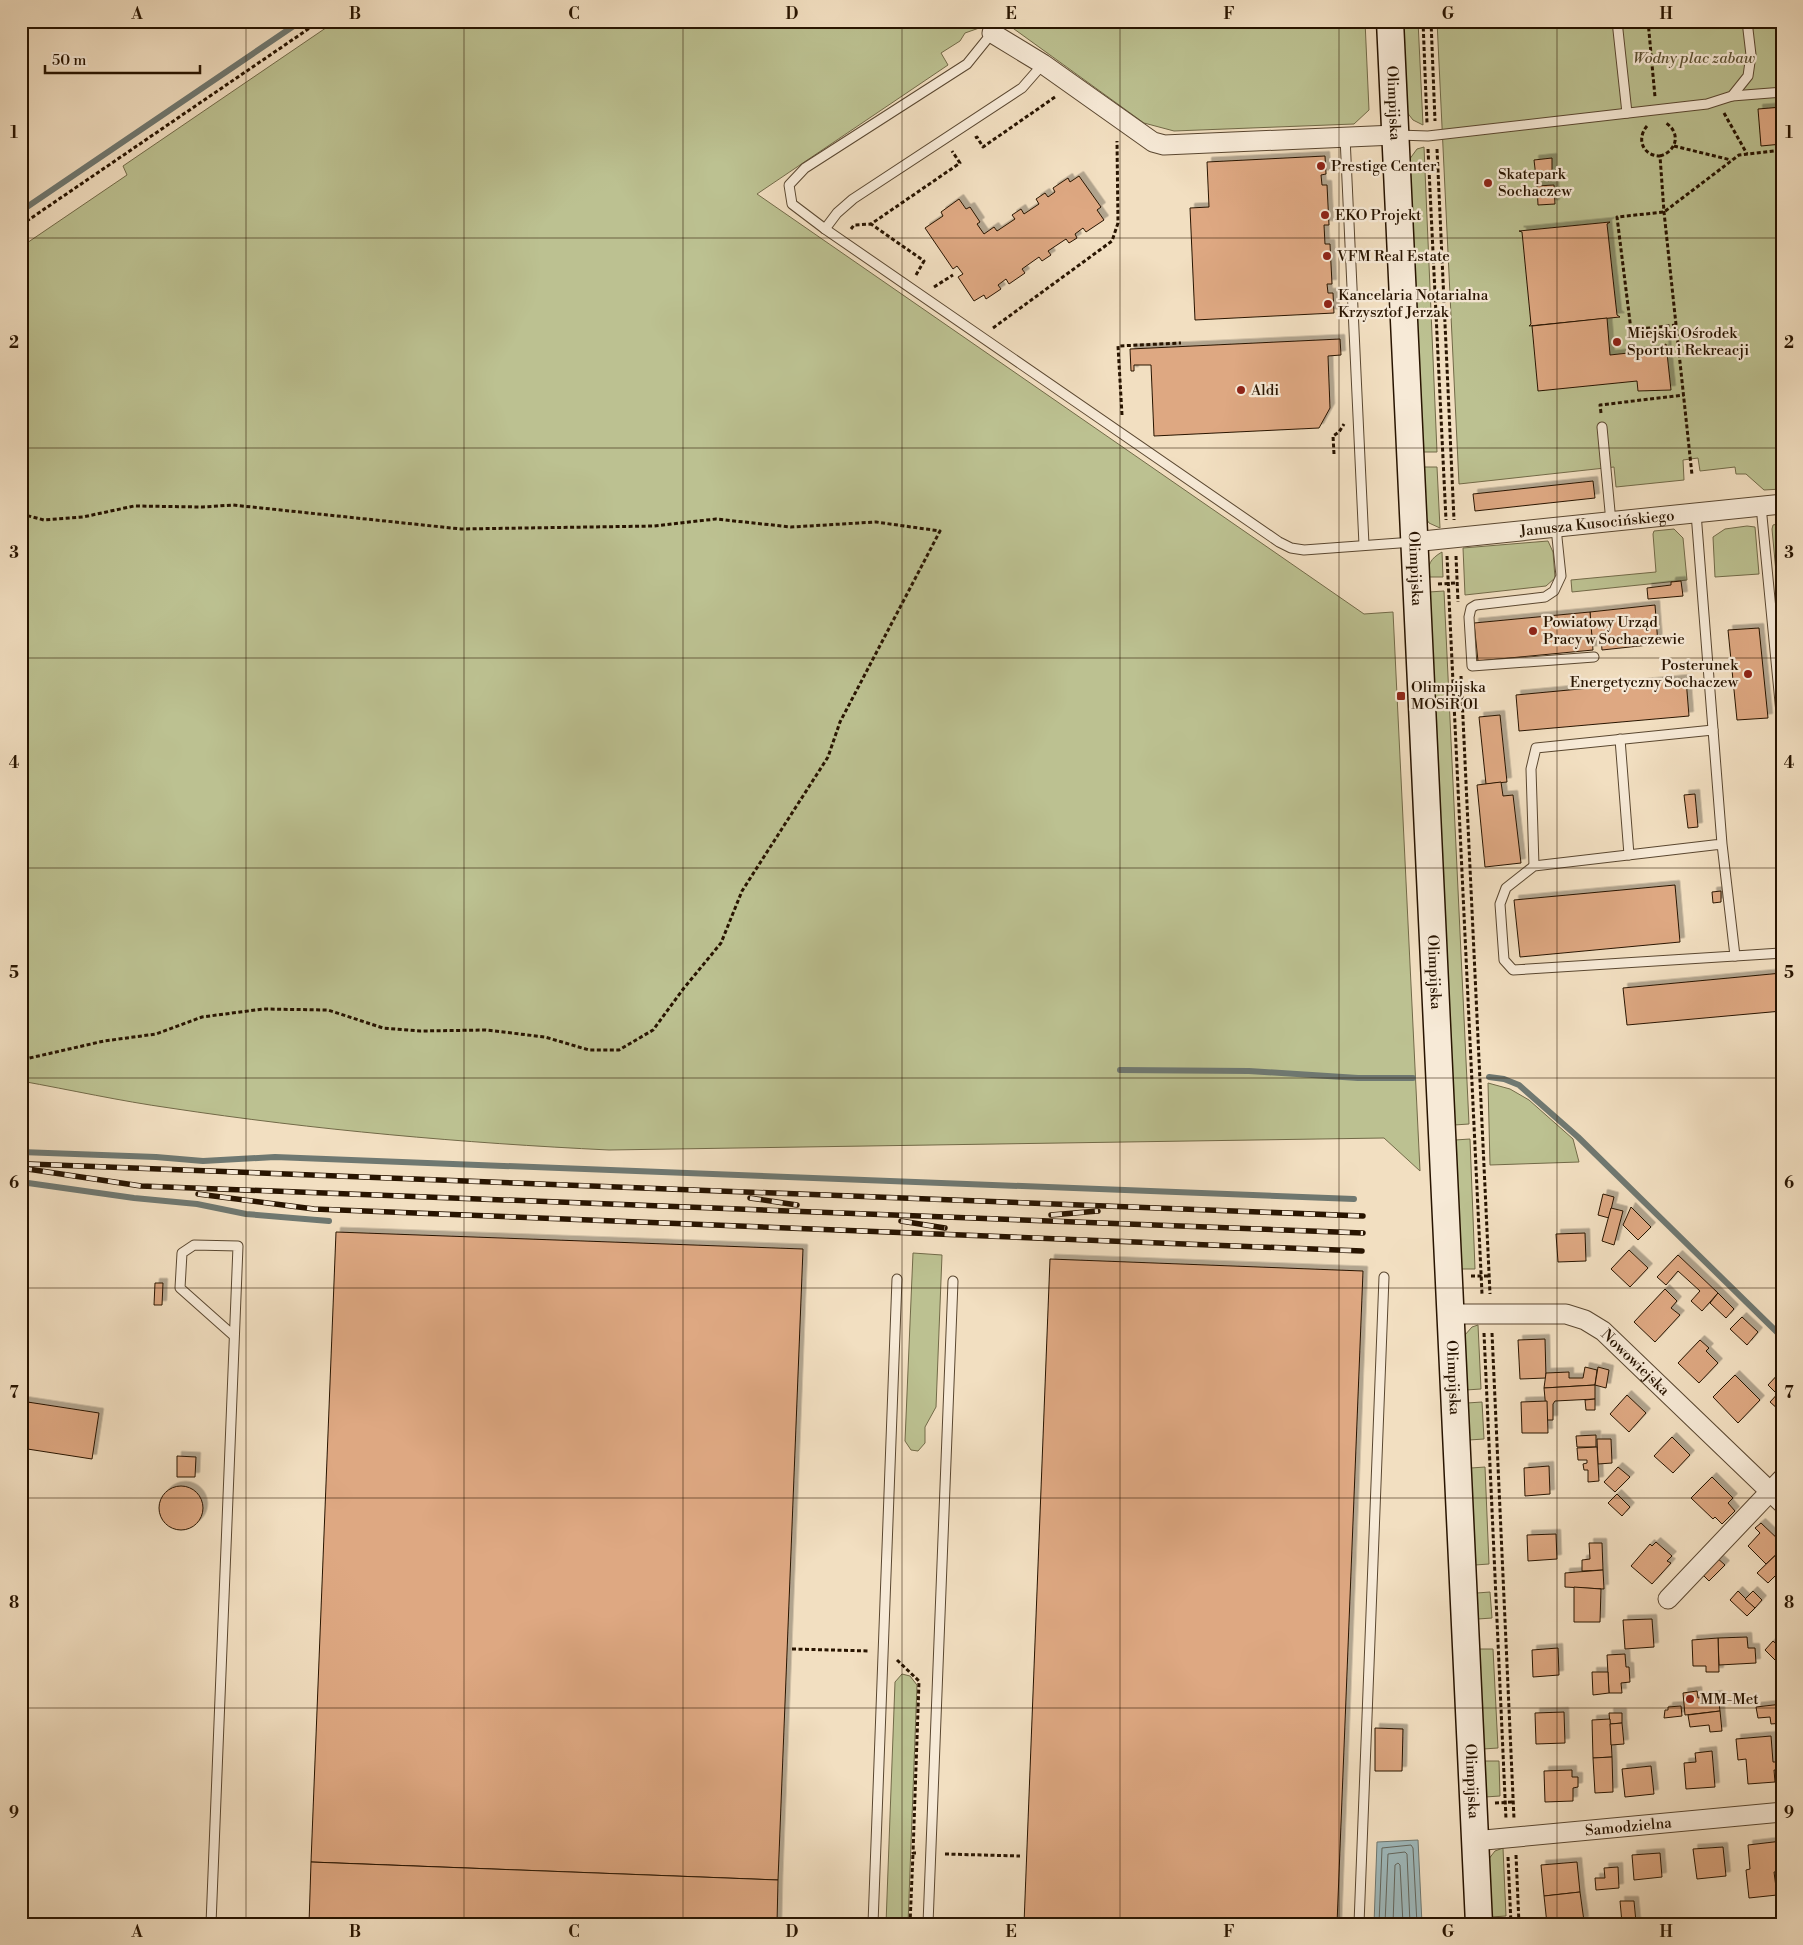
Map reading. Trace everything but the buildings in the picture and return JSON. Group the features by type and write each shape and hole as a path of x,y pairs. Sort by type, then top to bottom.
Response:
{"street":[{"name":"Olimpijska","path":"1390,21 1479,1924"},
{"path":"992,33 1043,64 1153,142 1164,144 1395,134"},
{"name":"Janusza Kusocińskiego","path":"1413,542 1782,504"},
{"name":"Nowowiejska","path":"1450,1314 1566,1314 1585,1320 1603,1331 1778,1491"},
{"path":"1668,1599 1778,1491"},
{"name":"Samodzielna","path":"1474,1841 1782,1812"}],"lane":[{"path":"1617,21 1627,113"},
{"path":"1732,96 1748,76 1751,55 1747,21"},
{"path":"992,33 967,64 805,168 789,185 792,204 825,229 1122,435 1291,548 1304,550 1413,542"},
{"path":"825,229 852,199 1022,88 1043,64"},
{"path":"1395,134 1432,135 1707,104 1732,96 1782,92"},
{"path":"1345,137 1364,545"},
{"path":"1602,427 1611,522"},
{"path":"1761,506 1782,723"},
{"path":"1696,513 1722,844 1735,956"},
{"path":"1556,528 1561,576 1559,584 1545,597 1476,605 1471,608 1469,616 1472,666 1594,657"},
{"path":"1534,866 1531,769 1536,748 1713,730"},
{"path":"1620,739 1629,855"},
{"path":"1722,844 1534,866 1506,888 1500,904 1504,960 1513,970 1782,953"},
{"path":"211,1924 238,1246 194,1245 182,1253 180,1288 234,1336"},
{"path":"1359,1924 1384,1277"},
{"path":"873,1924 897,1279"},
{"path":"928,1924 953,1281"}],"path":[{"path":"21,224 320,21"},
{"path":"1423,21 1432,135 1487,1313 1511,1838 1511,1924"},
{"path":"1431,21 1432,135 1451,539 1458,608"},
{"path":"1648,21 1657,121"},
{"path":"971,140 976,137 982,147 1059,94"},
{"path":"1720,100 1724,115 1747,154"},
{"path":"1657,121 1663,122 1673,129 1676,140 1674,146 1671,151 1660,156 1654,156 1645,150 1641,140 1647,125 1657,121"},
{"path":"986,323 993,328 1112,241 1118,223 1117,134"},
{"path":"1674,146 1731,160"},
{"path":"922,279 916,275 924,261 871,224 960,163 952,151 958,147"},
{"path":"1676,326 1631,330 1617,217 1664,212 1731,160 1747,154 1782,150"},
{"path":"1660,156 1664,212 1692,475"},
{"path":"933,287 953,274"},
{"path":"928,283 941,292"},
{"path":"1122,435 1118,346 1181,343"},
{"path":"1602,427 1600,405 1684,395"},
{"path":"21,514 44,520 83,517 134,506 202,507 233,505 461,529 654,526 716,519 791,527 876,522 940,531 840,722 828,757 742,891 721,944 684,988 653,1030 619,1050 589,1050 545,1037 486,1030 420,1031 383,1028 328,1010 263,1009 202,1017 156,1034 104,1041 21,1060"},
{"path":"1461,668 1487,1313 1511,1838 1519,1924"},
{"path":"792,1648 872,1651"},
{"path":"910,1924 913,1853"}],"green space":[{"path":"336,21 999,21 965,33 960,41 941,53 948,65 757,194 1364,614 1393,612 1420,1171 1384,1138 609,1150 499,1144 389,1135 225,1116 133,1102 21,1081 21,247 127,175 123,166"},
{"path":"1003,21 1365,21 1369,110 1354,124 1174,131 1144,123"},
{"path":"1402,21 1418,21 1423,125 1413,120 1406,111"},
{"name":"Miejski Ośrodek Sportu i Rekreacji","path":"1437,21 1782,21 1782,489 1764,490 1746,474 1736,474 1735,467 1700,471 1698,458 1683,460 1684,480 1616,487 1614,467 1459,484"},
{"path":"1424,147 1437,452 1422,452 1409,160 1417,149"},
{"path":"1423,467 1437,467 1440,528 1429,523 1426,518"},
{"path":"1782,523 1782,572 1776,572 1772,529 1773,525"},
{"path":"1747,526 1755,527 1759,574 1715,577 1713,537 1725,529"},
{"path":"1674,529 1683,538 1687,580 1572,592 1571,580 1656,572 1654,531"},
{"path":"1548,541 1553,552 1555,578 1546,586 1465,595 1463,548"},
{"path":"1442,552 1443,577 1428,577 1430,562"},
{"path":"1444,591 1469,1124 1454,1125 1429,592"},
{"path":"1488,1083 1510,1089 1529,1100 1573,1139 1579,1162 1490,1165"},
{"path":"1470,1139 1475,1269 1461,1269 1455,1140"},
{"path":"913,1253 942,1255 936,1407 925,1427 925,1443 918,1451 911,1450 905,1441"},
{"path":"1478,1325 1481,1389 1466,1390 1464,1336 1472,1327"},
{"path":"1482,1402 1484,1439 1469,1440 1467,1403"},
{"path":"1485,1467 1489,1564 1475,1565 1471,1468"},
{"path":"1490,1592 1492,1618 1478,1619 1477,1593"},
{"path":"1479,1649 1493,1649 1498,1748 1483,1749"},
{"path":"902,1674 910,1676 917,1685 908,1924 886,1924 895,1682"},
{"path":"1484,1761 1499,1761 1500,1796 1485,1797"},
{"path":"1503,1848 1506,1916 1491,1917 1488,1860 1495,1851"}],"water":[{"path":"1418,1840 1422,1924 1374,1924 1377,1842"}],"waterway":[{"path":"21,211 301,21"},
{"path":"1120,1070 1249,1071 1358,1078 1413,1078"},
{"path":"1489,1077 1504,1079 1519,1085 1578,1137 1782,1337"},
{"path":"21,1152 156,1157 203,1161 275,1157 1354,1199"},
{"path":"21,1182 134,1198 197,1204 246,1214 329,1221"}],"railway":[{"path":"29,1164 1363,1216"},
{"path":"21,1168 141,1186 1363,1233"},
{"path":"198,1194 314,1209 1362,1251"},
{"path":"750,1198 797,1205"},
{"path":"1051,1215 1098,1211"},
{"path":"901,1221 945,1228"}],"place":[{"name":"Prestige Center","path":"1321,166"},
{"name":"Skatepark Sochaczew","path":"1488,183"},
{"name":"EKO Projekt","path":"1325,215"},
{"name":"VFM Real Estate","path":"1327,256"},
{"name":"Kancelaria Notarialna Krzysztof Jerzak","path":"1328,304"},
{"name":"Miejski Ośrodek Sportu i Rekreacji","path":"1617,342"},
{"name":"Aldi","path":"1241,390"},
{"name":"Powiatowy Urząd Pracy w Sochaczewie","path":"1533,631"},
{"name":"Posterunek Energetyczny Sochaczew","path":"1748,674"},
{"name":"Olimpijska MOSiR 01","path":"1401,696"},
{"name":"MM-Met","path":"1690,1699"}],"park label":[{"name":"Wodny plac zabaw","path":"1694,58"}]}
